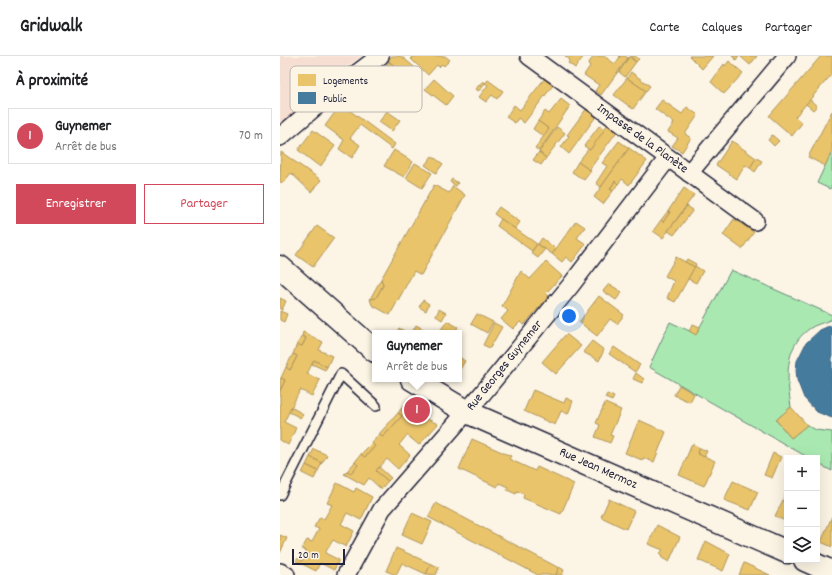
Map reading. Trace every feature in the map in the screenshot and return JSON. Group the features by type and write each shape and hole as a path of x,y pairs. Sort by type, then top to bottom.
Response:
{"main road":[{"path":"280,266 372,348"},
{"name":"Rue Jean Mermoz","path":"417,382 467,412 784,551"},
{"path":"812,563 832,572"}],"street":[{"path":"366,66 380,56"},
{"name":"Impasse de la Planète","path":"529,56 755,221"},
{"path":"689,173 787,56"},
{"path":"280,137 309,112"},
{"name":"Rue Georges Guynemer","path":"346,575 382,508 467,412 571,285 668,158"},
{"path":"280,572 286,575"}],"lane":[{"path":"280,495 340,374 376,406"}],"shaded area":[{"path":"280,56 362,56 348,66 290,66 290,112 296,112 280,127"}],"green space":[{"path":"832,151 832,185 830,189 817,183"},
{"path":"731,270 832,315 832,319 809,329 795,345 791,355 788,375 791,407 776,420 791,438 807,425 816,430 832,432 832,471 820,465 820,455 804,455 649,367 670,322 696,334"}],"building: Logements":[{"path":"392,56 401,56 413,66 395,66 387,60"},
{"path":"414,56 445,56 450,60 444,66 442,64 439,67 437,65 428,75 422,69 422,66 418,66 411,59"},
{"path":"565,56 584,56 575,68 568,63 570,60"},
{"path":"594,56 604,56 615,64 620,57 619,56 625,56 628,58 601,95 595,91 599,85 584,75 590,66 588,64"},
{"path":"630,56 635,56 639,59 636,62"},
{"path":"689,56 713,56 702,69"},
{"path":"732,56 739,56 736,60"},
{"path":"740,56 757,56 750,65"},
{"path":"821,56 832,56 832,74 795,117 802,123 792,136 769,116"},
{"path":"629,57 636,62 625,77 619,72"},
{"path":"729,61 743,73 724,94 711,82 724,64 725,66"},
{"path":"389,62 395,66 386,66"},
{"path":"631,72 650,86 646,91 627,78"},
{"path":"545,78 554,84 524,123 518,118 515,123 506,117 514,105 520,110"},
{"path":"627,78 646,91 633,109 614,95"},
{"path":"434,79 453,96 446,105 425,89"},
{"path":"488,80 503,91 497,99 492,95 486,102 479,97 488,85 485,83"},
{"path":"483,81 485,83 482,88 479,85"},
{"path":"479,85 482,88 478,91 476,89"},
{"path":"561,99 570,106 539,151 535,148 549,129 538,121 545,111 549,114"},
{"path":"662,100 682,114 687,107 698,115 685,134 691,138 682,152 672,146 678,138 668,132 674,123 655,109"},
{"path":"810,100 817,106 813,110 806,104"},
{"path":"587,108 597,115 569,154 561,147 569,136 567,135"},
{"path":"832,111 832,151 825,166 808,157"},
{"path":"335,112 352,112 395,144 392,149 360,125 350,138 360,145 352,158 339,149 344,140 325,126"},
{"path":"386,112 400,120 392,131 379,122"},
{"path":"538,121 549,129 543,136 533,129"},
{"path":"609,123 618,130 589,170 578,162"},
{"path":"599,126 605,129 590,150 584,146"},
{"path":"557,127 565,133 546,158 539,152"},
{"path":"313,130 335,146 320,167 298,150"},
{"path":"772,135 779,141 774,146 768,140"},
{"path":"619,141 629,148 601,187 596,183 607,166 602,163"},
{"path":"732,141 756,158 750,168 745,165 737,179 716,165"},
{"path":"629,148 647,161 629,185 622,179 618,184 615,181 610,189 613,191 603,204 594,197"},
{"path":"394,150 413,162 404,177 384,166"},
{"path":"281,152 321,180 311,192 291,173 283,183 280,182"},
{"path":"539,152 546,158 541,165 533,160"},
{"path":"432,156 443,164 436,173 425,165"},
{"path":"756,158 762,161 755,172 750,168"},
{"path":"578,162 591,171 584,180 572,172"},
{"path":"415,163 432,173 422,188 406,178"},
{"path":"452,179 458,183 456,186 450,182"},
{"path":"615,181 618,184 613,191 610,189"},
{"path":"434,185 449,193 453,186 465,195 421,275 414,271 390,315 372,305 370,299 376,298 383,285 381,279"},
{"path":"684,188 694,195 663,238 653,231 661,220 663,222 670,212 668,211"},
{"path":"687,206 693,210 674,235 668,231"},
{"path":"499,207 520,222 515,229 494,214"},
{"path":"668,211 670,212 663,222 661,220"},
{"path":"501,219 537,244 532,251 497,226"},
{"path":"734,219 754,232 742,249 723,235"},
{"path":"576,221 585,227 577,238 586,244 572,262 566,257 562,262 552,254"},
{"path":"317,226 334,238 313,267 296,255"},
{"path":"542,238 556,249 552,254 538,244"},
{"path":"537,244 545,249 538,258 531,253"},
{"path":"676,257 695,267 675,302 667,298 674,281 665,276"},
{"path":"687,259 696,264 695,267 685,262"},
{"path":"546,262 562,276 546,293 549,296 524,325 520,322 513,329 501,319 508,311 502,306 521,271 530,279"},
{"path":"695,266 703,271 696,283 688,279"},
{"path":"381,279 383,285 376,298 370,299"},
{"path":"609,284 622,292 616,300 603,291"},
{"path":"599,296 624,315 617,324 610,319 597,336 579,322"},
{"path":"280,298 286,301 282,310 280,309"},
{"path":"423,300 429,304 426,311 419,307"},
{"path":"439,309 446,313 442,320 436,316"},
{"path":"280,311 287,314 284,322 280,320"},
{"path":"477,314 493,322 487,333 471,324"},
{"path":"447,321 458,327 456,330 441,330"},
{"path":"494,323 502,327 490,348 483,345"},
{"path":"693,324 700,327 696,335 689,331"},
{"path":"416,325 425,330 414,330"},
{"path":"303,332 323,342 319,350 332,356 327,367 314,360 307,374 320,380 312,396 300,390 284,422 296,428 288,445 280,440 280,391 285,380 281,378 286,367 290,370 297,356 293,354 297,344 302,346 306,338 302,336"},
{"path":"566,334 581,346 556,374 542,362"},
{"path":"302,336 306,338 302,346 297,344"},
{"path":"592,341 604,350 599,361 583,352"},
{"path":"614,347 640,365 635,372 609,354"},
{"path":"293,354 297,356 290,370 286,367"},
{"path":"462,359 465,361 462,366"},
{"path":"314,360 327,367 325,370 312,364"},
{"path":"636,373 644,379 642,383 633,379"},
{"path":"280,379 285,380 280,391"},
{"path":"679,385 694,394 690,402 674,395"},
{"path":"533,390 564,403 566,398 573,401 568,414 561,411 555,425 524,411"},
{"path":"607,394 614,397 612,401 605,398"},
{"path":"605,403 621,410 610,435 613,436 610,443 595,437 600,425 596,423"},
{"path":"404,405 418,418 427,419 438,424 419,445 407,435 399,445 410,455 398,469 387,459 376,471 388,481 381,489 369,478 364,485 344,474 347,471 351,473 358,465 355,462 361,454 365,457 375,446 372,443 379,434 383,437 402,416 398,413"},
{"path":"291,407 303,414 301,418 289,412"},
{"path":"791,407 807,425 791,438 776,420"},
{"path":"398,413 402,416 383,437 379,434"},
{"path":"639,420 666,432 654,462 643,458 642,460 625,453"},
{"path":"472,439 511,456 509,459 535,471 537,467 574,484 561,514 523,498 524,494 517,491 516,494 507,490 508,487 499,483 497,487 459,469"},
{"path":"372,443 375,446 365,457 361,454"},
{"path":"692,444 700,448 697,453 715,461 704,486 679,475"},
{"path":"700,448 707,451 704,457 697,453"},
{"path":"314,449 327,455 322,463 310,457"},
{"path":"773,453 781,457 772,478 764,475"},
{"path":"310,457 322,463 318,471 306,465"},
{"path":"355,462 358,465 351,473 347,471"},
{"path":"306,465 318,471 314,479 302,473"},
{"path":"379,467 391,478 388,481 376,471"},
{"path":"733,481 758,492 750,510 724,500"},
{"path":"337,483 354,492 356,488 372,497 361,520 347,513 341,524 354,531 346,547 333,540 325,553 339,560 334,570 320,563 316,571 296,561 298,558 302,561 307,552 302,549 307,540 312,542 319,529 314,527 320,517 324,519 332,505 327,503"},
{"path":"784,498 784,520 775,516"},
{"path":"609,499 634,511 626,529 601,517"},
{"path":"436,503 559,568 556,575 538,575 428,517"},
{"path":"412,513 432,522 422,544 402,535"},
{"path":"832,516 832,547 821,542"},
{"path":"657,525 680,537 669,562 662,558 660,553 663,550 648,544"},
{"path":"280,535 287,538 280,553"},
{"path":"706,541 730,554 723,571 698,560"},
{"path":"396,548 431,564 426,574 402,563 396,575 386,571"},
{"path":"744,563 770,575 739,575"},
{"path":"431,564 439,567 436,575 426,574"},
{"path":"559,567 564,570 562,575 556,575"}],"building: Public":[{"path":"832,326 832,418 817,412 804,398 797,380 796,370 797,361 806,343 820,330"}],"place":[{"name":"Guynemer","path":"417,410"}]}
